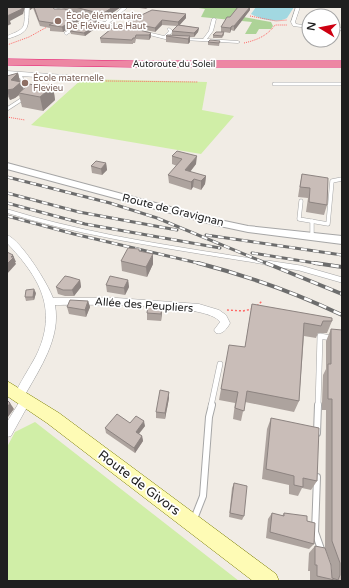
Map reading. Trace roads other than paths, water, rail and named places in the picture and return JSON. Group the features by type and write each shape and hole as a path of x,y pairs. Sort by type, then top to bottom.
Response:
{"highway":[{"path":"269,65 342,60"},
{"name":"Autoroute du Soleil","path":"7,62 269,65 342,64"},
{"name":"Autoroute du Soleil","path":"8,71 152,69 342,70"}],"main road":[{"name":"Route de Givors","path":"17,394 53,418 269,581"}],"street":[{"path":"7,38 23,31 26,28 27,7"},
{"path":"48,7 88,19 165,38 238,42"},
{"path":"106,23 126,7"},
{"path":"298,7 293,22 295,25 301,26"},
{"path":"66,34 88,19"},
{"path":"205,40 211,31 214,19"},
{"path":"165,38 171,31 169,29"},
{"path":"8,71 79,78"},
{"name":"Route de Gravignan","path":"7,166 215,222 248,228 342,240"},
{"path":"7,238 29,263 48,293 52,316 49,335 17,394 7,432"},
{"name":"Allée des Peupliers","path":"49,302 117,301 199,308 216,313 223,318 225,323 219,330"}],"lane":[{"path":"8,71 21,77 25,88"},
{"path":"274,84 342,84"},
{"path":"7,109 21,101 28,94"},
{"path":"301,201 299,219 328,224 332,181 342,179"},
{"path":"7,211 42,222 106,237 300,268 342,280"},
{"path":"312,221 312,237"},
{"path":"317,438 320,336 342,340"},
{"path":"192,522 203,496 209,417 220,364"},
{"path":"317,469 315,532 324,557"}],"water":[{"path":"256,7 294,7 287,18 274,21 259,18 251,14"}],"railway":[{"path":"7,177 110,203 157,218 268,264"},
{"path":"7,193 79,212 177,230"},
{"path":"7,203 85,224 220,248"},
{"path":"7,216 74,234 199,263"},
{"path":"206,235 342,255"},
{"path":"252,253 321,264"},
{"path":"199,263 272,286 307,299 342,315"},
{"path":"266,263 342,294"},
{"path":"315,263 342,267"}],"place":[{"name":"École élémentaire De Flévieu Le Haut","path":"58,21"},
{"name":"École maternelle Flevieu","path":"25,83"}]}
